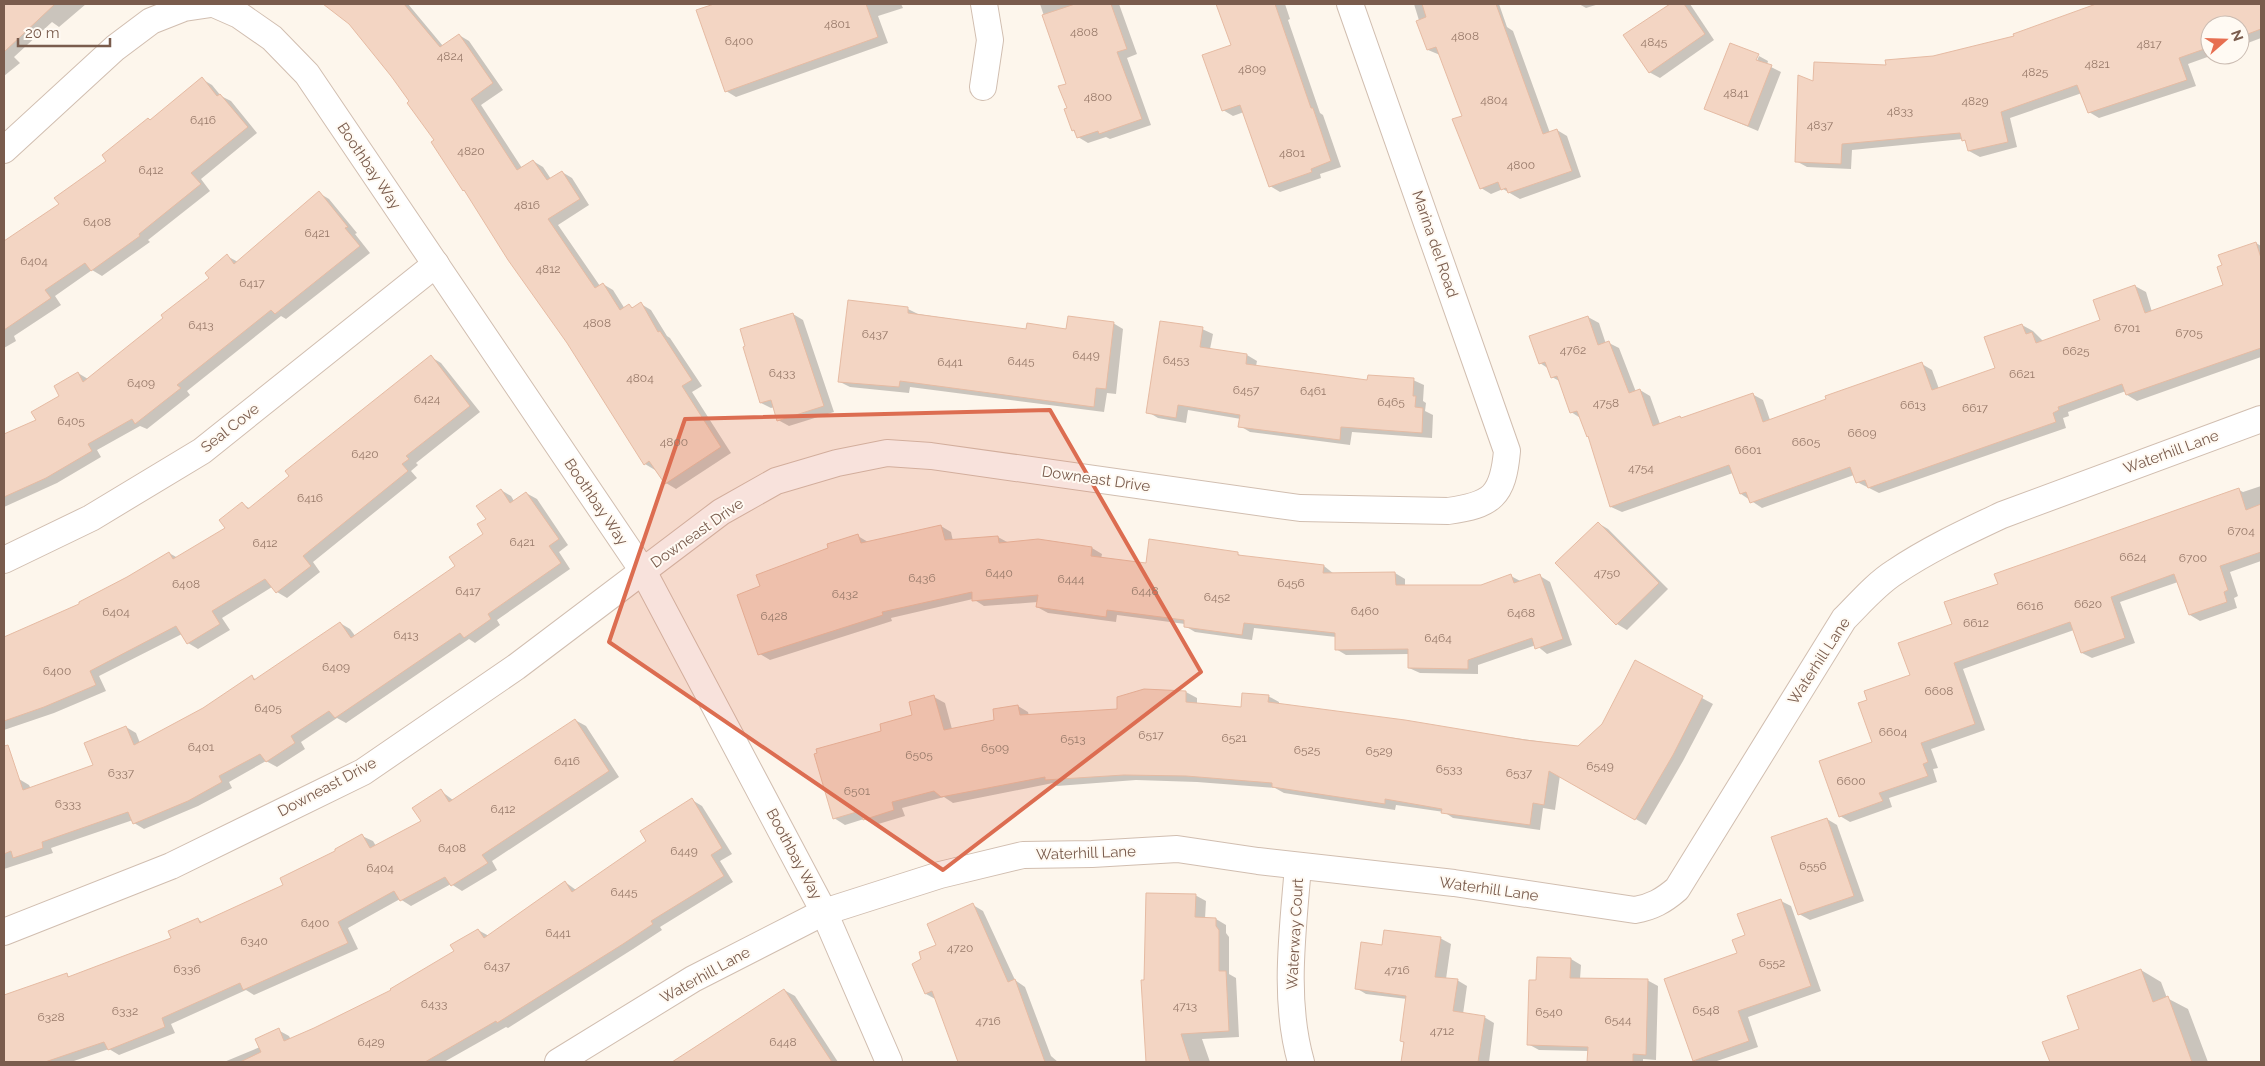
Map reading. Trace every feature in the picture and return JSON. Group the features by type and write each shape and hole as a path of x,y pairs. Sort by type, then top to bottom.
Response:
{"street":[{"path":"4,150 115,48 151,20 184,8 213,4"},
{"name":"Boothbay Way","path":"213,4 239,15 272,38 307,74 643,571 824,912 889,1062"},
{"path":"983,87 990,40 984,4"},
{"name":"Marina del Road","path":"1350,4 1507,451 1501,486"},
{"name":"Seal Cove","path":"4,560 91,518 202,450 436,264"},
{"name":"Waterhill Lane","path":"558,1062 693,979 824,912 940,875 1023,855 1092,854 1176,849 1298,866 1454,883 1635,910 1650,907 1664,900 1677,889 1844,619 1894,572 1961,534 2002,515 2261,419"},
{"name":"Downeast Drive","path":"4,932 171,866 363,772 516,667 721,512 776,481 836,463 887,453 940,457 1300,508 1448,511 1470,508 1488,500 1501,486"},
{"name":"Waterway Court","path":"1298,866 1290,987 1297,1048 1302,1062"}],"highlighted area":[{"path":"1050,410 1201,672 943,870 609,642 685,419"}],"building":[{"path":"4,4 55,4 4,52"},
{"path":"323,4 404,4 440,47 459,34 493,83 471,99 517,170 533,160 547,180 562,171 580,199 548,219 595,288 603,283 620,310 629,304 632,308 641,302 658,332 660,331 692,380 682,386 721,447 665,484 649,461 644,465 567,343 508,260 431,142 434,140 407,103 409,101 349,24"},
{"path":"714,4 866,4 878,37 725,92 696,10"},
{"path":"1075,4 1111,4 1127,49 1117,52 1142,119 1099,134 1098,131 1077,138 1074,130 1072,131 1064,109 1067,108 1058,86 1066,84 1042,15"},
{"path":"1216,4 1275,4 1331,161 1311,169 1312,172 1269,187 1240,105 1222,111 1202,55 1231,45"},
{"path":"1422,4 1496,4 1543,134 1557,129 1572,171 1508,193 1506,188 1501,190 1498,182 1480,189 1452,119 1462,116 1436,47 1427,50 1416,21 1426,17"},
{"path":"1670,4 1684,4 1705,34 1649,73 1623,35"},
{"path":"2096,4 2261,4 2261,29 2250,33 2250,15 2200,15 2200,51 2179,58 2187,80 2088,113 2077,85 2001,112 2008,142 1968,151 1965,140 1962,141 1960,133 1842,144 1841,164 1795,162 1798,75 1813,81 1814,62 1886,65 1885,60 1933,56 2014,36 2013,34"},
{"path":"1730,43 1759,54 1756,60 1772,65 1748,126 1704,109"},
{"path":"202,77 217,96 220,94 248,127 191,173 201,184 139,234 140,236 91,271 85,263 45,290 51,298 4,330 4,241 59,204 54,198 106,161 102,155 148,118 150,120"},
{"path":"319,191 348,227 345,228 360,246 275,314 271,310 177,385 181,388 135,424 132,419 88,444 92,451 46,478 4,497 4,434 36,420 31,412 59,396 54,386 78,372 83,382 163,318 161,315 209,278 205,273 227,254 234,264"},
{"path":"2256,242 2261,258 2261,348 2126,395 2122,384 2058,407 2059,410 2053,413 2056,422 1868,488 1865,480 1856,483 1850,467 1750,503 1746,492 1740,494 1729,465 1610,507 1588,436 1577,411 1570,413 1557,376 1551,378 1545,362 1539,364 1529,336 1588,316 1598,345 1609,341 1629,393 1640,389 1653,426 1753,393 1763,422 1826,399 1825,396 1922,362 1932,390 1995,368 1984,337 2022,324 2026,334 2032,332 2036,343 2100,320 2093,300 2135,285 2145,313 2223,285 2217,267 2222,265 2218,255"},
{"path":"848,300 908,307 908,313 1026,329 1027,323 1066,329 1068,316 1114,322 1106,389 1096,388 1094,407 900,381 899,387 838,382"},
{"path":"793,313 824,406 777,421 771,400 760,403 743,347 745,346 740,329"},
{"path":"1160,321 1203,327 1200,347 1247,354 1246,364 1367,380 1368,375 1414,378 1413,396 1416,396 1415,407 1423,408 1422,433 1341,427 1340,440 1238,427 1240,415 1178,405 1176,418 1146,413"},
{"path":"431,355 470,406 406,456 409,459 402,464 408,471 303,556 311,566 276,593 265,579 212,611 220,624 187,644 176,626 90,671 96,685 44,707 4,721 4,637 79,604 79,602 169,552 173,559 225,528 219,520 242,502 248,509 289,476 285,471"},
{"path":"2239,488 2246,510 2261,504 2261,552 2220,566 2228,590 2224,592 2227,602 2189,615 2174,574 2111,597 2125,638 2081,653 2070,622 1954,663 1975,724 1921,743 1928,762 1923,764 1928,776 1879,793 1883,801 1839,817 1819,761 1872,742 1858,703 1867,700 1864,691 1910,675 1898,643 1952,624 1944,602 1998,584 1994,574"},
{"path":"501,489 510,503 526,492 559,539 549,546 561,563 488,614 491,619 464,638 460,633 335,718 329,711 291,736 295,743 266,762 260,754 219,776 222,782 188,801 133,824 128,812 42,842 43,848 13,858 11,851 4,854 4,746 8,745 23,790 93,765 84,743 126,726 134,745 203,708 252,675 254,680 340,622 351,638 455,566 449,557 483,534 477,524 486,519 476,506"},
{"path":"1598,522 1659,583 1616,625 1555,563"},
{"path":"941,525 945,540 998,536 999,543 1038,539 1092,547 1091,556 1146,563 1149,539 1238,552 1238,555 1324,565 1323,573 1395,572 1396,585 1481,585 1511,574 1514,583 1540,574 1563,639 1535,649 1532,638 1468,660 1468,669 1408,668 1408,649 1335,650 1335,633 1244,623 1242,635 1184,627 1184,620 1107,610 1106,617 1036,607 1038,595 972,601 972,592 882,612 883,615 758,655 737,595 760,586 756,575 828,548 827,544 858,534 861,543"},
{"path":"1635,660 1703,696 1673,755 1635,820 1549,771 1544,805 1533,803 1530,825 1441,813 1442,809 1385,799 1385,804 1272,787 1272,783 1186,776 1124,775 1045,780 1045,777 941,797 934,791 892,802 894,810 863,820 860,811 833,819 814,754 817,753 816,749 881,731 880,724 912,715 909,702 934,695 944,730 994,720 993,709 1018,705 1020,715 1117,709 1117,697 1144,689 1186,691 1186,702 1241,707 1242,693 1269,695 1268,702 1405,720 1525,740 1578,746 1602,724"},
{"path":"575,719 609,771 482,855 488,863 451,886 445,877 400,901 394,891 338,922 348,943 243,990 240,983 162,1018 165,1027 108,1050 104,1042 45,1062 4,1062 4,995 67,973 68,977 171,938 168,931 198,918 200,923 283,885 280,878 335,851 335,849 362,834 370,848 421,821 412,808 441,789 449,802"},
{"path":"692,798 722,848 711,855 724,876 651,921 653,924 623,944 497,1023 496,1021 425,1062 240,1062 261,1052 255,1039 279,1028 284,1041 314,1028 391,990 454,951 450,945 478,929 484,938 565,881 572,892 646,841 640,831"},
{"path":"1827,818 1854,896 1798,915 1771,837"},
{"path":"1146,893 1196,894 1195,917 1216,918 1216,926 1219,930 1219,971 1226,971 1229,1031 1181,1034 1190,1062 1146,1062 1141,980 1144,980"},
{"path":"1781,899 1811,986 1738,1011 1749,1041 1693,1061 1664,979 1737,953 1732,940 1745,935 1737,914"},
{"path":"973,903 1008,982 1015,979 1045,1062 958,1062 932,991 925,994 912,964 921,959 919,952 936,945 927,924"},
{"path":"1384,930 1441,937 1435,977 1458,979 1453,1011 1485,1016 1478,1062 1401,1062 1404,1042 1400,1041 1406,996 1355,989 1361,942 1382,945"},
{"path":"1537,957 1571,958 1570,978 1648,979 1646,1055 1633,1054 1633,1062 1587,1062 1588,1047 1527,1045 1529,980 1536,980"},
{"path":"2141,969 2153,1002 2168,996 2192,1062 2050,1062 2042,1042 2079,1029 2067,996"},
{"path":"784,989 832,1062 672,1062 729,1025"}]}
